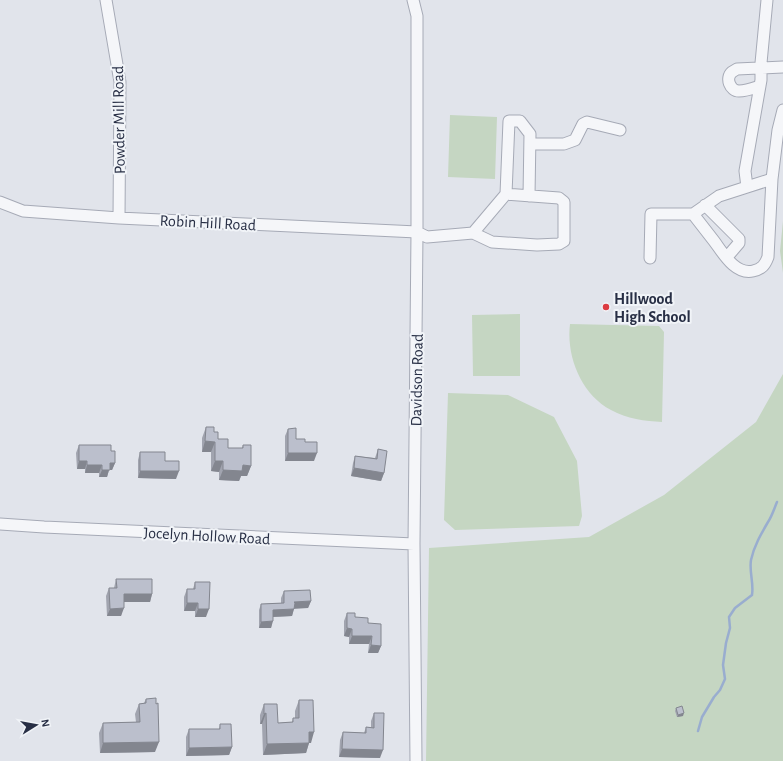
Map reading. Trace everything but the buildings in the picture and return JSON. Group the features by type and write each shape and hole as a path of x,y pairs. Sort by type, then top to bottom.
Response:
{"street":[{"name":"Powder Mill Road","path":"106,0 120,82 119,218"},
{"name":"Davidson Road","path":"413,0 417,16 417,232 414,544 416,761"},
{"path":"747,186 746,171 760,86 767,0"},
{"path":"760,86 738,91 732,89 729,83 729,77 732,72 738,69 783,67"},
{"path":"693,214 732,264 742,271 753,271 764,265 768,257 772,179 778,130 783,110"},
{"path":"506,194 529,196 559,198 564,202 564,241 559,244 537,245 492,242 473,233 506,194 509,121 520,121 530,134 529,196"},
{"path":"530,144 564,144 575,140 583,124 587,122 620,130"},
{"path":"650,258 651,214 693,214 719,196 772,179"},
{"name":"Robin Hill Road","path":"0,202 23,211 119,218 417,232 427,237 473,233"},
{"path":"705,206 739,238 739,243 727,257"},
{"name":"Jocelyn Hollow Road","path":"0,524 56,528 414,544"}],"green space":[{"path":"450,115 497,117 495,179 448,177"},
{"path":"783,221 783,273 780,251"},
{"path":"520,314 520,376 473,376 472,315"},
{"path":"570,324 659,326 664,332 662,422 623,416 600,403 591,394 578,373 573,361 570,349"},
{"path":"783,374 783,761 426,761 429,548 589,537 664,495 756,422"},
{"path":"448,393 508,395 554,417 577,461 582,516 579,526 455,530 444,520"}],"waterway":[{"path":"698,731 702,717 720,690 725,679 723,665 730,628 729,617 735,608 752,595 752,555 777,502"}],"place":[{"name":"Hillwood High School","path":"606,307"}]}
